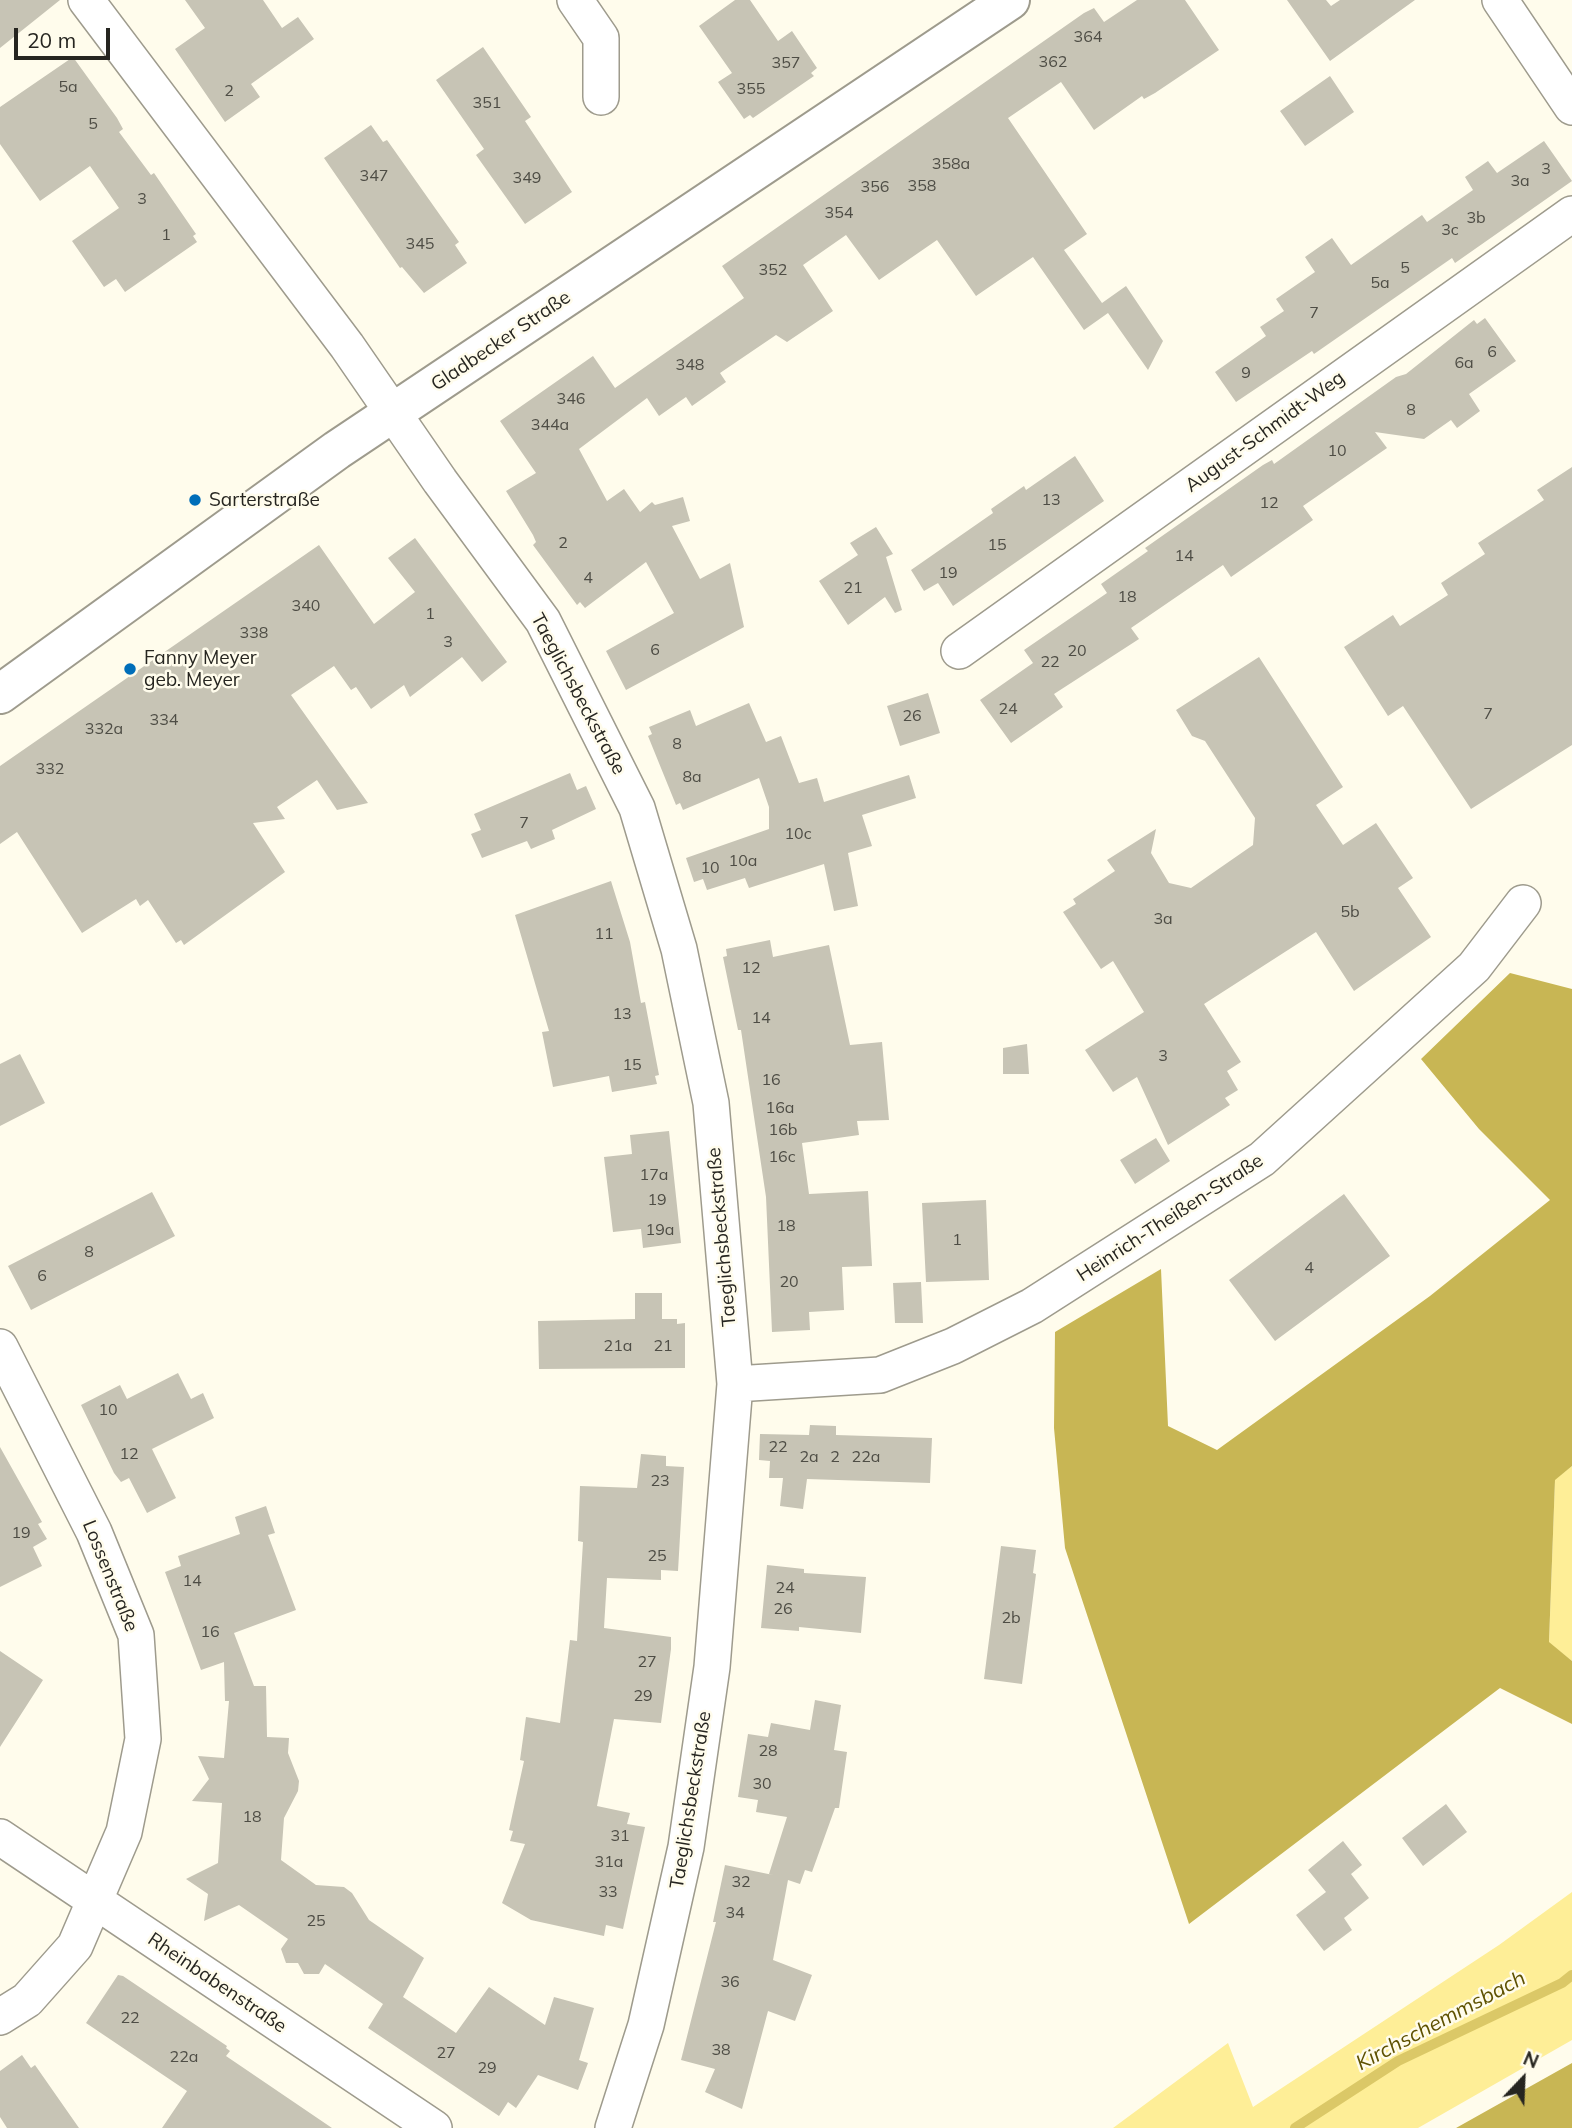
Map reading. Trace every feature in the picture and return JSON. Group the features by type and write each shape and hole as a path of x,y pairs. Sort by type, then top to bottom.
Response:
{"main road":[{"name":"Gladbecker Straße","path":"0,694 230,525 394,412 1010,0"}],"street":[{"path":"86,0 394,412"},
{"path":"575,0 601,38 601,97"},
{"path":"1500,0 1572,107"},
{"name":"August-Schmidt-Weg","path":"959,651 1572,214"},
{"name":"Taeglichsbeckstraße","path":"394,412 440,481 543,621 637,808 679,949 711,1102 735,1384 712,1667 686,1847 646,2025 613,2128"},
{"name":"Heinrich-Theißen-Straße","path":"735,1384 880,1376 953,1346 1032,1306 1262,1158 1474,968 1522,903"},
{"name":"Lossenstraße","path":"0,1347 94,1532 136,1635 143,1739 124,1832 75,1946 27,2000 0,2017"},
{"name":"Rheinbabenstraße","path":"0,1837 435,2128"}],"shaded area":[{"path":"1510,973 1572,989 1572,1466 1555,1480 1549,1642 1572,1661 1572,1724 1500,1688 1189,1924 1065,1548 1054,1428 1055,1332 1161,1269 1168,1426 1217,1450 1430,1296 1550,1200 1479,1129 1421,1059"},
{"path":"1572,1466 1572,1661 1549,1643 1555,1479"},
{"path":"1572,1892 1572,2040 1418,2128 1113,2128 1228,2043 1253,2107 1499,1945"},
{"path":"1572,2063 1572,2128 1456,2128"}],"building":[{"path":"0,0 60,0 0,48"},
{"path":"185,0 263,0 282,28 298,17 314,39 251,84 260,97 225,122 175,49 205,28"},
{"path":"735,0 750,0 778,41 792,31 817,68 811,73 814,76 753,118 750,115 744,119 718,82 732,73 699,26"},
{"path":"1137,0 1185,0 1219,50 1155,93 1144,99 1142,96 1094,130 1061,82 1008,118 1087,234 1064,250 1102,303 1126,286 1163,341 1148,370 1108,313 1084,330 1033,257 976,296 937,240 879,280 846,235 803,265 833,311 787,342 776,335 720,373 726,382 692,406 686,397 659,416 647,398 579,449 607,501 624,489 640,512 652,502 655,505 683,497 690,521 672,526 700,579 730,563 744,627 626,690 606,651 674,613 646,562 585,608 580,602 577,605 533,545 536,542 533,535 506,491 536,473 500,421 593,356 615,388 744,298 722,266 1084,13 1094,8 1104,22"},
{"path":"1287,0 1326,0 1331,6 1340,0 1415,0 1330,61"},
{"path":"483,47 531,117 525,121 572,192 525,224 476,155 484,149 436,80"},
{"path":"73,57 117,118 123,129 119,132 151,175 154,173 196,234 193,236 197,242 125,292 116,279 104,287 72,241 119,208 90,166 40,201 0,144 0,107"},
{"path":"1330,76 1354,112 1305,146 1280,111"},
{"path":"371,125 383,142 387,140 459,242 455,245 467,263 424,293 402,267 400,268 324,158"},
{"path":"1544,141 1572,181 1455,263 1452,258 1314,354 1312,351 1236,402 1215,372 1266,336 1260,327 1284,311 1276,299 1315,272 1305,257 1332,238 1351,265 1422,215 1427,222 1473,190 1465,177 1488,161 1497,173"},
{"path":"1485,318 1516,361 1469,394 1480,411 1457,428 1451,420 1424,439 1375,432 1387,448 1303,506 1313,520 1231,577 1223,565 1131,628 1139,639 1054,694 1063,707 1011,743 980,700 1033,663 1024,650 1107,593 1101,584 1148,551 1145,548 1263,465 1272,460 1274,464 1396,377 1406,374 1474,320 1477,324"},
{"path":"1075,456 1104,501 953,606 938,583 924,591 911,570 993,513 991,509 1024,486 1026,490"},
{"path":"1572,467 1572,745 1471,809 1403,706 1388,716 1344,647 1393,615 1400,626 1448,595 1441,583 1485,554 1478,543 1544,500 1537,490"},
{"path":"876,527 893,554 886,557 902,610 895,613 885,597 848,625 819,581 858,555 850,543"},
{"path":"415,538 507,662 482,682 462,657 410,697 404,685 371,709 356,687 351,690 334,666 291,695 368,803 337,810 317,780 277,807 285,819 253,823 285,872 184,945 181,940 176,943 148,900 140,906 136,899 82,933 17,832 0,844 0,766 319,545 374,624 415,592 388,558"},
{"path":"1259,657 1343,787 1316,805 1343,845 1376,823 1413,878 1398,888 1431,937 1354,991 1316,932 1204,1004 1241,1062 1227,1071 1238,1090 1225,1098 1230,1105 1168,1145 1137,1077 1113,1092 1085,1050 1144,1012 1113,961 1101,969 1063,912 1076,904 1073,899 1115,871 1107,860 1156,829 1151,853 1169,883 1191,888 1253,845 1255,818 1205,741 1192,736 1176,710"},
{"path":"928,693 940,733 900,746 887,706"},
{"path":"749,703 766,742 781,736 799,783 817,778 824,802 909,775 916,798 862,815 872,846 848,853 858,906 834,911 824,864 749,888 745,878 707,890 703,879 694,882 686,858 769,829 769,807 759,778 683,810 680,803 676,805 648,736 652,734 649,727 690,710 696,726"},
{"path":"570,773 577,790 586,786 596,809 552,830 555,839 531,849 527,841 482,858 471,834 481,830 474,814"},
{"path":"611,881 630,942 641,1003 645,1002 659,1075 655,1076 657,1084 612,1092 609,1076 553,1087 542,1032 549,1031 515,915"},
{"path":"770,940 773,957 829,945 850,1045 882,1042 889,1120 857,1121 859,1135 802,1143 809,1194 868,1191 872,1266 842,1267 844,1310 809,1312 810,1330 772,1332 766,1197 741,1030 738,1030 723,957 727,956 726,949"},
{"path":"1027,1044 1029,1074 1003,1074 1003,1048"},
{"path":"20,1054 45,1103 0,1126 0,1064"},
{"path":"669,1131 681,1243 643,1248 641,1229 613,1232 604,1157 632,1154 630,1135"},
{"path":"1156,1138 1170,1161 1135,1184 1120,1160"},
{"path":"152,1192 175,1236 31,1310 8,1266"},
{"path":"1344,1194 1390,1256 1275,1341 1229,1280"},
{"path":"986,1200 989,1280 926,1282 922,1203"},
{"path":"921,1282 923,1323 895,1323 893,1283"},
{"path":"635,1293 662,1293 662,1319 677,1319 677,1324 685,1323 685,1368 539,1369 538,1321 635,1319"},
{"path":"178,1373 191,1399 203,1393 214,1418 152,1449 176,1498 147,1513 129,1478 121,1482 114,1473 81,1405 120,1385 127,1399"},
{"path":"810,1425 836,1426 836,1435 932,1438 930,1483 807,1479 803,1509 780,1506 783,1478 769,1478 770,1461 759,1460 760,1434 809,1435"},
{"path":"0,1447 42,1522 38,1524 47,1539 33,1547 42,1566 0,1587"},
{"path":"641,1454 666,1456 666,1466 684,1467 678,1571 661,1570 661,1580 607,1578 604,1628 671,1637 671,1649 661,1723 614,1719 597,1806 630,1813 627,1824 645,1827 623,1929 606,1925 604,1936 531,1920 502,1903 525,1844 510,1841 513,1831 509,1830 524,1761 520,1760 526,1717 560,1723 570,1640 577,1641 583,1542 578,1541 580,1486 637,1488"},
{"path":"266,1506 275,1533 268,1535 296,1610 234,1633 254,1686 266,1686 267,1737 289,1738 288,1753 299,1781 298,1791 284,1818 281,1860 316,1885 344,1887 352,1893 369,1920 424,1958 403,1997 456,2033 489,1987 545,2025 554,1997 594,2008 579,2060 588,2063 578,2090 538,2075 516,2108 508,2102 499,2116 368,2028 383,2004 325,1964 319,1974 304,1974 298,1963 286,1963 281,1949 288,1939 239,1905 204,1921 208,1894 186,1879 218,1863 222,1803 192,1801 209,1779 198,1756 224,1758 229,1701 225,1701 224,1662 201,1670 165,1572 181,1566 178,1556 240,1534 235,1517"},
{"path":"1001,1546 1036,1550 1033,1573 1036,1574 1022,1684 984,1679"},
{"path":"767,1565 804,1569 804,1573 866,1577 861,1633 799,1627 799,1631 761,1628"},
{"path":"0,1651 43,1680 0,1747"},
{"path":"815,1700 841,1705 834,1750 847,1752 839,1808 835,1808 812,1872 805,1870 800,1884 788,1880 773,1960 812,1975 795,2021 768,2011 742,2109 705,2092 715,2069 681,2060 716,1922 713,1922 725,1865 773,1875 769,1874 787,1817 756,1812 758,1800 738,1797 748,1734 768,1737 771,1723 810,1730"},
{"path":"1446,1804 1467,1832 1423,1866 1402,1838"},
{"path":"1343,1841 1362,1865 1351,1874 1369,1898 1344,1918 1352,1930 1324,1951 1296,1915 1326,1892 1308,1870"},
{"path":"118,1975 227,2046 230,2051 226,2056 332,2128 162,2128 187,2091 86,2023"},
{"path":"22,2055 31,2068 35,2065 79,2128 7,2128 0,2117 0,2071"}],"waterway":[{"name":"Kirchschemmsbach","path":"1295,2128 1398,2061 1562,1983 1572,1975"}],"place":[{"name":"Sarterstraße","path":"195,500"},
{"name":"Fanny Meyer geb. Meyer","path":"130,669"}]}
